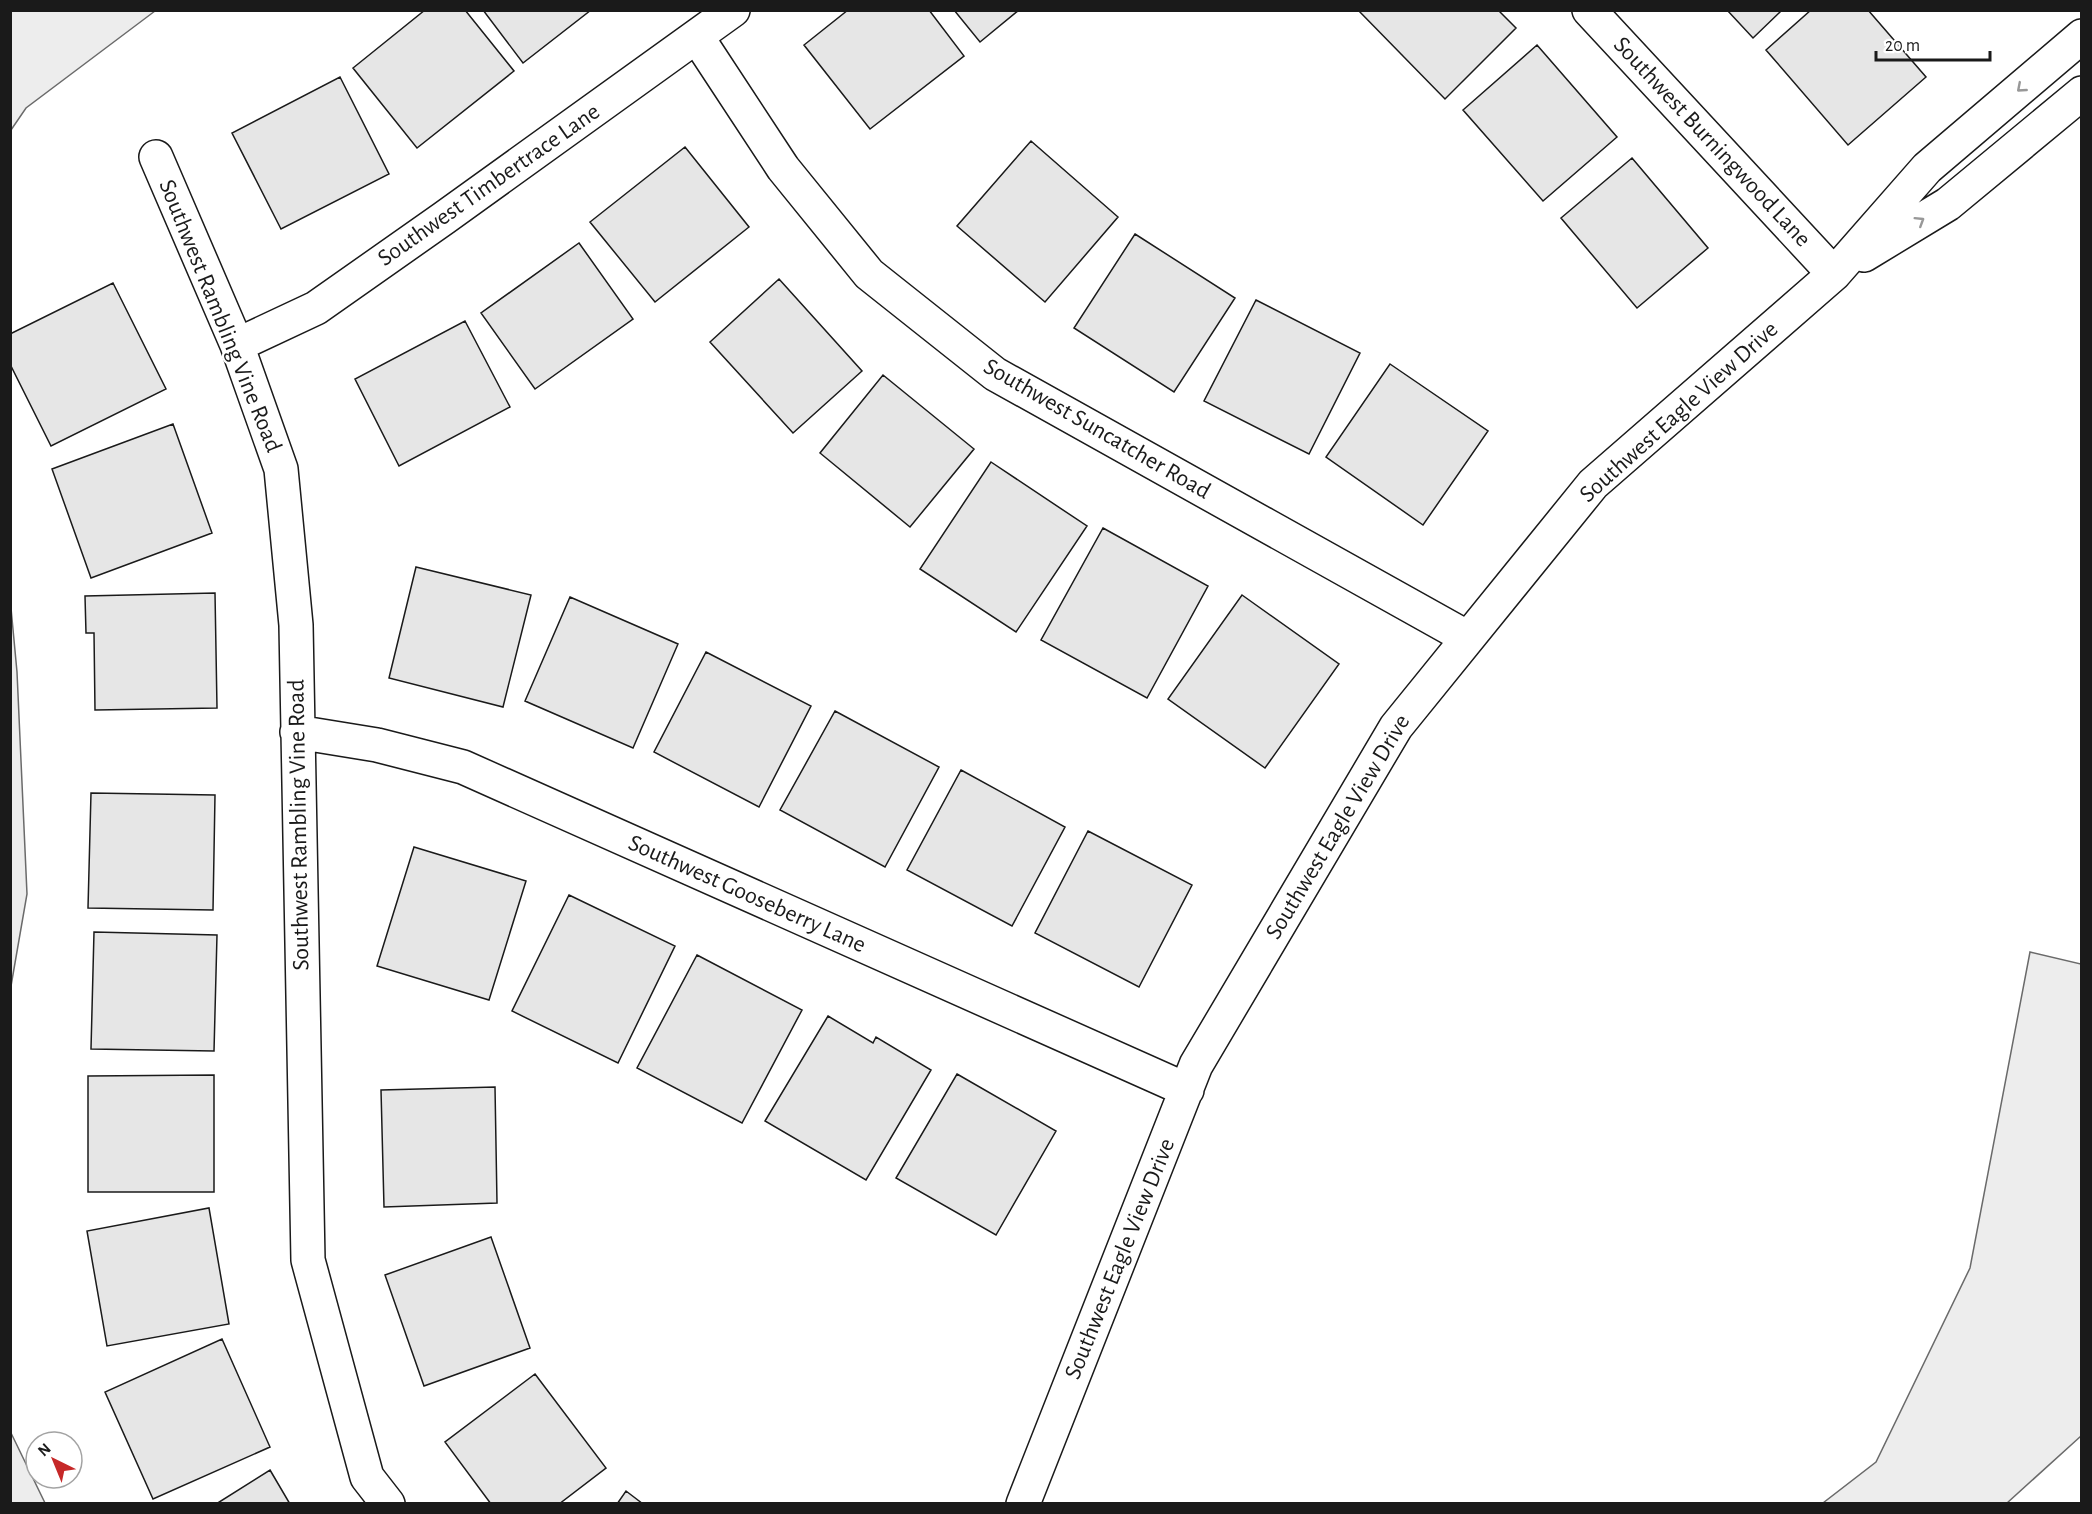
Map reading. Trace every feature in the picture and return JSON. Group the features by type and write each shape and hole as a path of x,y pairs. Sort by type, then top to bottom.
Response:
{"street":[{"name":"Southwest Timbertrace Lane","path":"237,345 316,308 733,10"},
{"name":"Southwest Burningwood Lane","path":"1589,10 1834,274"},
{"name":"Southwest Eagle View Drive","path":"1023,1503 1196,1065 1396,727 1593,484 1834,274 1927,168 2082,36"},
{"name":"Southwest Suncatcher Road","path":"697,37 783,168 869,274 995,374 1467,638"},
{"name":"Southwest Eagle View Drive","path":"1834,274 1948,204 2082,93"},
{"name":"Southwest Rambling Vine Road","path":"156,157 237,345 281,469 296,625 308,1260 367,1477 388,1503"},
{"name":"Southwest Gooseberry Lane","path":"297,732 377,745 463,767 1187,1090"}],"shaded area":[{"path":"11,10 155,11 26,108 11,130"},
{"path":"11,608 17,672 27,894 11,986"},
{"path":"2030,952 2081,964 2081,1436 2007,1503 1823,1503 1876,1462 1970,1268"},
{"path":"11,1433 24,1460 24,1490 39,1490 45,1503 11,1503"}],"building":[{"path":"425,10 465,10 514,71 417,148 353,68"},
{"path":"483,10 591,10 523,63"},
{"path":"848,10 929,10 964,56 870,129 804,45"},
{"path":"954,10 1019,10 980,42"},
{"path":"1358,10 1498,10 1516,28 1445,99"},
{"path":"1727,10 1782,10 1753,38"},
{"path":"1811,10 1868,10 1926,77 1848,145 1766,50"},
{"path":"1537,45 1617,137 1543,201 1463,110"},
{"path":"340,77 389,174 281,229 232,133"},
{"path":"1031,141 1118,217 1045,302 957,226"},
{"path":"685,147 749,227 655,302 590,222"},
{"path":"1632,158 1708,248 1637,308 1561,218"},
{"path":"1135,234 1235,298 1174,392 1074,328"},
{"path":"579,243 633,319 535,389 481,313"},
{"path":"779,279 862,371 793,433 710,342"},
{"path":"113,283 166,389 51,446 10,364 10,334"},
{"path":"1256,300 1360,353 1309,454 1204,401"},
{"path":"465,321 510,407 399,466 355,379"},
{"path":"1390,364 1488,431 1423,525 1326,457"},
{"path":"883,375 974,449 910,527 820,453"},
{"path":"173,424 212,533 91,578 52,469"},
{"path":"991,462 1087,526 1016,632 920,569"},
{"path":"1103,528 1208,586 1147,698 1041,640"},
{"path":"416,567 531,595 503,707 389,678"},
{"path":"215,593 217,708 95,710 94,633 86,633 85,596"},
{"path":"1242,595 1339,664 1265,768 1168,699"},
{"path":"570,597 678,644 633,748 525,701"},
{"path":"706,652 811,706 759,807 654,752"},
{"path":"835,711 939,767 885,867 780,810"},
{"path":"961,770 1065,827 1012,926 907,870"},
{"path":"91,793 215,795 213,910 88,908"},
{"path":"1088,831 1192,885 1139,987 1035,933"},
{"path":"414,847 526,881 489,1000 377,966"},
{"path":"569,895 675,946 618,1063 512,1011"},
{"path":"94,932 217,935 214,1051 91,1049"},
{"path":"697,955 802,1010 742,1123 637,1068"},
{"path":"828,1016 873,1043 876,1037 931,1070 866,1180 765,1121"},
{"path":"957,1074 1056,1131 996,1235 896,1178"},
{"path":"214,1075 214,1192 88,1192 88,1076"},
{"path":"495,1087 497,1203 384,1207 381,1090"},
{"path":"209,1208 229,1324 107,1346 87,1231"},
{"path":"491,1237 530,1348 424,1386 385,1275"},
{"path":"222,1339 270,1447 153,1499 105,1392"},
{"path":"535,1374 606,1468 559,1504 491,1504 445,1442"},
{"path":"270,1470 290,1504 216,1504"},
{"path":"626,1491 643,1504 617,1504"}]}
